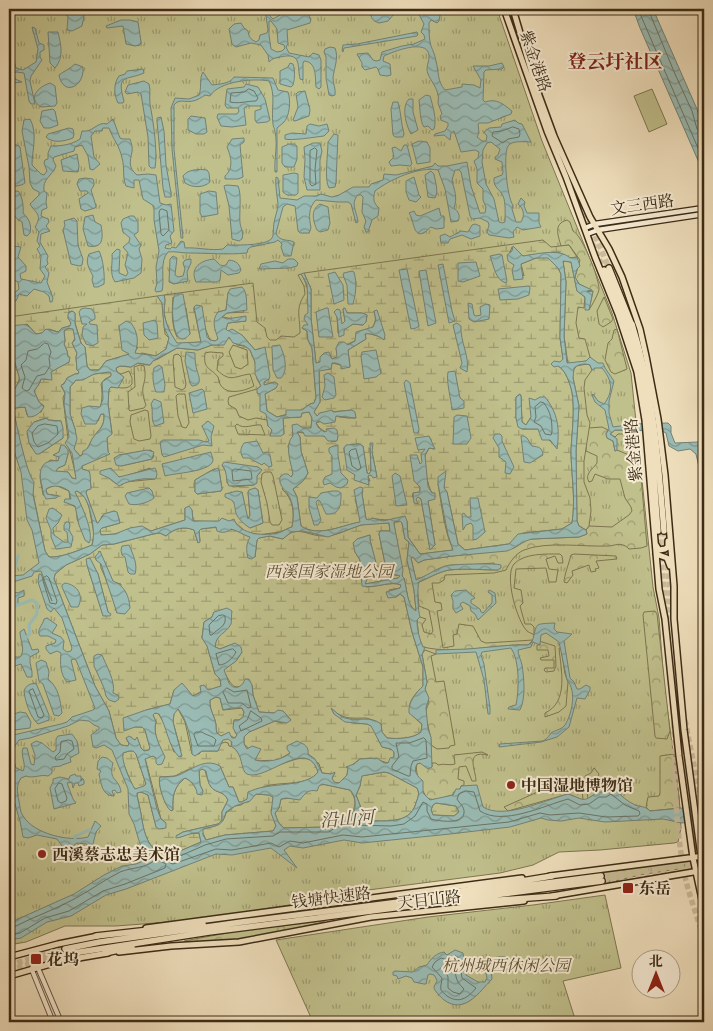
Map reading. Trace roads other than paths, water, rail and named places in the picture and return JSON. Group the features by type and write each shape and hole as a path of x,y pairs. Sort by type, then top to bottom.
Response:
{"highway":[{"path":"607,269 649,370"},
{"path":"629,325 637,372"},
{"name":"紫金港路","path":"629,325 647,377 652,433"},
{"path":"651,419 654,394"},
{"path":"642,396 651,419"},
{"path":"652,433 661,531"},
{"path":"425,902 477,888 500,886 552,876"},
{"name":"钱塘快速路","path":"425,902 242,922 100,942 66,951 601,878"},
{"path":"425,902 556,896"},
{"path":"96,936 190,925 242,922"},
{"path":"105,953 116,949 227,930"}],"main road":[{"name":"紫金港路","path":"504,9 530,87 618,314 637,372 642,396"},
{"name":"紫金港路","path":"513,9 542,103 569,171 590,217 609,249 628,292 640,328 654,394"},
{"name":"文三西路","path":"586,231 595,224 704,208"},
{"name":"文三西路","path":"586,231 704,214"},
{"name":"紫金港路","path":"651,419 659,589 665,618 688,823 704,909"},
{"name":"紫金港路","path":"652,433 665,475 674,619 684,730 704,879"},
{"path":"656,545 661,550 667,548 668,545 665,475"},
{"path":"656,554 670,561 674,601"},
{"name":"天目山路","path":"9,958 96,936 194,921 702,857"},
{"name":"天目山路","path":"9,976 61,961 105,953 170,946 239,942 362,919 556,896 696,873 703,869"}],"street":[{"path":"36,950 38,968 61,1022"},
{"path":"36,950 32,970 53,1022"}],"water":[{"path":"70,9 81,9 84,16 82,26 72,31 67,30 68,17 66,14 70,12"},
{"path":"265,9 268,9 269,15 273,19 280,15 278,9 284,9 288,14 294,12 308,14 311,19 310,23 287,30 288,44 286,47 289,53 309,57 313,53 319,55 321,60 321,87 319,89 316,87 313,67 308,62 304,61 303,63 303,80 300,79 295,58 287,56 274,58 269,62 268,55 261,45 251,43 236,47 232,44 229,29 234,24 241,23 248,31 250,38 256,42 259,40 260,35 267,33","holes":["269,21 277,29 278,43 284,45 285,48 282,51 277,52 271,49 269,35"]},
{"path":"372,9 392,9 394,14 388,21 379,23 372,18"},
{"path":"416,9 427,9 432,12 442,9 458,9 440,15 437,23 431,20 429,23 430,44 435,57 439,80 445,90 462,87 462,84 474,85 480,88 481,80 473,66 489,66 502,63 504,67 502,69 486,70 484,72 483,100 485,102 500,102 512,111 511,114 488,123 479,123 477,137 482,141 486,141 487,136 484,132 489,128 501,127 502,124 515,120 522,124 531,142 515,142 508,146 506,158 507,185 516,222 521,222 523,217 523,210 518,204 521,198 525,202 524,206 527,213 539,213 541,227 523,230 517,227 513,232 514,237 509,238 489,235 487,232 488,222 480,218 472,219 470,216 459,170 455,170 452,180 456,197 454,208 458,212 459,217 458,221 451,222 445,189 438,170 422,170 396,178 375,191 374,200 379,208 378,216 372,220 368,232 366,232 364,227 366,221 362,212 363,197 361,195 358,195 354,201 358,222 356,223 351,204 348,202 316,200 310,209 311,228 309,233 300,233 298,231 295,206 287,204 283,207 276,233 281,239 294,242 291,256 284,256 282,244 278,240 251,247 247,253 168,252 163,266 162,291 156,292 156,267 159,251 154,220 154,206 143,199 139,180 134,180 134,188 126,186 120,150 109,128 103,128 102,131 95,131 91,136 94,157 100,164 93,170 90,169 88,156 82,145 75,147 74,151 54,157 53,160 56,166 44,183 44,191 47,193 47,208 42,210 41,216 48,219 49,222 46,226 50,231 41,234 40,242 48,256 48,264 45,267 49,273 47,282 53,298 52,302 50,302 49,296 44,292 34,289 27,296 19,294 16,301 14,301 12,295 19,289 18,282 14,280 9,282 9,277 14,267 14,246 21,247 18,257 26,266 26,271 20,274 21,279 41,283 45,276 40,269 41,256 37,249 40,246 37,241 39,232 35,227 38,216 30,204 39,195 39,192 33,189 30,183 22,131 24,120 30,119 34,130 32,165 44,175 47,171 44,163 48,159 51,146 73,143 80,139 82,131 89,130 100,124 107,124 113,119 120,138 130,139 132,170 137,175 156,175 160,203 171,204 174,231 170,236 172,243 166,245 165,248 176,248 181,241 184,242 185,248 213,250 223,249 227,245 251,245 269,241 273,237 278,206 276,177 278,178 280,198 297,200 304,196 321,194 332,197 353,187 369,187 371,184 383,180 384,174 396,175 433,166 435,163 438,166 447,166 467,162 471,186 480,213 485,213 483,189 477,183 477,169 474,161 478,158 479,152 475,150 461,152 454,131 451,133 450,140 444,135 434,136 445,131 448,123 441,120 440,116 442,114 437,92 427,71 429,55 427,50 422,47 416,47 384,56 383,61 390,64 391,75 387,76 380,75 376,67 365,70 357,54 368,53 373,60 380,60 382,52 414,44 425,39 421,32 424,24","holes":["491,142 500,149 495,159 502,162 503,172 502,175 494,178 494,181 505,202 505,222 502,223 499,222 494,199 486,184 482,162 483,150 487,143"]},
{"path":"633,9 653,9 697,109 704,135 704,174 640,28"},
{"path":"121,20 138,22 140,45 126,44 123,26 107,28 106,26"},
{"path":"32,27 35,28 39,43 44,45 44,50 40,52 42,60 31,76 30,81 35,104 31,104 29,101 24,73 16,72 14,74 15,79 22,82 13,83 11,81 9,54 12,53 16,68 23,70 36,62 38,49"},
{"path":"48,32 58,32 60,42 61,55 55,68 50,63"},
{"path":"417,32 417,36 344,48 342,51 343,45"},
{"path":"335,48 337,56 333,78 335,95 332,96 329,95 324,52 325,49"},
{"path":"290,63 293,64 294,72 294,82 291,87 280,84 280,71 288,67"},
{"path":"75,64 83,67 81,80 73,87 65,86 61,82 59,75"},
{"path":"143,69 144,73 122,82 124,101 123,103 118,103 115,90 119,76 127,71"},
{"path":"203,72 212,85 227,82 234,77 273,78 278,90 288,92 289,108 287,117 277,128 277,172 275,172 276,137 273,124 272,91 269,81 246,80 229,84 221,87 210,96 205,95 193,101 180,101 174,105 174,149 183,238 181,238 172,149 171,108 175,98 189,99 199,95"},
{"path":"144,81 150,87 150,104 156,145 155,168 149,166 148,137 141,94 138,92 127,94 125,92 128,85"},
{"path":"50,83 55,86 57,103 55,106 41,107 35,100 36,93"},
{"path":"246,84 258,87 265,99 270,120 257,123 255,111 261,109 261,106 247,106 244,108 246,125 221,126 217,117 218,114 237,114 239,111 238,108 227,108 225,105 227,89 244,87"},
{"path":"305,91 310,110 309,116 295,121 293,120 298,107 296,94"},
{"path":"426,95 430,96 434,113 435,125 432,130 428,126 424,127 421,118 419,100"},
{"path":"409,99 413,99 413,112 418,130 411,134 407,126 405,111"},
{"path":"393,102 398,102 403,137 395,137 393,135 391,109"},
{"path":"53,109 58,125 44,128 40,121 42,111"},
{"path":"191,116 205,118 207,132 196,134 188,130 188,119"},
{"path":"161,117 171,197 165,197 163,188 157,121 157,118"},
{"path":"310,124 319,126 327,124 329,131 324,136 285,139 285,135 292,133 306,134 307,126"},
{"path":"69,128 73,129 73,138 56,141 46,137 48,134"},
{"path":"334,134 338,135 336,182 335,187 329,188 326,173 328,142"},
{"path":"244,138 244,142 240,145 243,177 225,179 231,166 227,147 232,139"},
{"path":"419,141 427,142 430,148 430,162 417,164 412,144"},
{"path":"313,143 320,143 322,151 320,160 320,190 307,190 304,177 304,147"},
{"path":"15,144 20,147 25,183 15,186 9,185 9,146"},
{"path":"289,144 297,146 297,159 294,167 285,167 282,163 282,147"},
{"path":"404,145 407,145 412,164 410,166 391,166 389,162 394,157 392,148 395,147 401,151"},
{"path":"77,154 78,172 63,171 61,160"},
{"path":"207,170 210,182 207,184 198,187 185,183 183,176 188,172"},
{"path":"431,171 434,174 437,192 435,198 428,197 425,175"},
{"path":"298,174 298,193 296,195 287,195 283,192 283,175"},
{"path":"414,177 421,197 416,202 409,200 406,192 406,181"},
{"path":"79,179 93,179 94,185 91,190 96,206 85,211 81,209 79,199 88,193 87,191 80,191 77,184"},
{"path":"224,186 238,186 239,189 240,223 243,235 239,241 232,239 229,206"},
{"path":"18,191 21,195 23,213 28,220 31,230 27,236 24,235 22,222 15,217 10,205 9,192"},
{"path":"209,191 216,192 218,214 202,217 200,213 200,194"},
{"path":"320,204 328,207 330,223 328,230 320,232 317,230 313,216 315,209"},
{"path":"439,208 441,216 444,216 444,228 436,229 431,227 421,234 418,233 414,228 409,213 414,211 416,215 420,216"},
{"path":"93,215 95,222 101,225 101,241 97,246 88,246 83,229 85,217"},
{"path":"134,216 138,222 138,232 134,235 141,245 139,249 142,259 141,273 134,278 115,282 112,272 112,254 117,249 120,250 119,273 126,276 128,273 125,265 128,253 123,247 129,242 130,238 123,232 121,223 123,219"},
{"path":"74,218 77,221 78,245 83,259 82,265 79,266 71,264 63,230 64,221"},
{"path":"472,225 480,226 480,236 471,239 462,235 450,239 448,243 441,243 440,236 445,234 450,237 461,231 468,232"},
{"path":"513,246 523,256 554,252 570,258 577,257 580,266 575,277 579,284 592,290 587,292 593,291 589,310 585,310 585,297 577,291 571,262 563,261 566,282 564,336 567,363 586,361 590,357 598,363 603,363 614,381 609,401 609,413 613,427 668,423 671,426 671,433 675,443 698,442 704,451 705,457 704,489 696,454 690,449 678,451 669,446 666,433 662,431 615,430 610,434 617,439 617,450 615,451 613,441 607,438 606,434 609,429 605,410 595,402 592,395 604,404 609,395 610,381 602,368 592,370 590,365 584,364 574,368 573,378 579,406 576,451 577,521 579,526 586,530 587,534 579,537 532,539 507,551 453,556 424,560 418,563 413,557 411,558 416,580 445,566 501,565 501,568 498,570 449,570 419,582 418,600 420,617 417,623 420,640 423,647 425,647 422,655 427,682 425,689 429,698 426,708 428,729 431,737 432,767 428,769 420,763 417,764 416,771 423,781 423,793 430,800 453,795 456,789 460,789 461,786 477,785 483,807 502,811 525,808 568,794 585,799 597,792 606,792 606,789 615,789 629,802 645,807 650,811 704,806 704,820 682,823 663,819 605,822 579,818 561,821 541,818 510,827 450,834 362,843 344,840 303,848 290,846 284,850 297,868 271,848 232,855 216,854 106,895 71,916 47,922 21,938 9,940 9,923 74,894 122,866 136,864 150,858 140,844 129,814 128,789 112,750 104,745 96,748 93,747 91,735 99,727 89,721 80,720 68,726 19,740 15,746 9,749 9,736 61,724 67,722 72,717 95,708 76,660 71,660 76,680 67,682 62,672 61,653 57,651 50,654 46,649 46,646 55,643 56,640 48,636 40,636 39,634 44,619 47,618 57,625 52,633 61,637 64,641 63,649 67,652 71,651 72,648 62,618 54,608 51,612 47,609 38,582 39,574 41,574 52,601 41,571 34,572 32,576 13,582 14,592 18,593 24,590 24,596 18,598 18,604 12,607 13,600 9,593 9,576 23,575 39,563 32,530 27,520 21,472 14,451 9,445 9,393 13,392 20,380 14,359 9,355 10,326 25,325 36,334 42,333 46,329 58,332 62,328 70,326 68,314 72,311 75,313 75,324 81,343 85,347 87,366 90,370 99,370 106,361 129,354 122,350 119,326 126,321 131,323 136,334 137,345 135,353 156,356 166,349 169,338 164,327 162,303 157,296 164,295 166,321 177,343 201,342 194,307 196,305 202,306 207,337 215,341 218,339 214,325 216,315 218,312 226,310 230,289 242,287 246,295 247,310 227,313 222,317 227,319 246,316 246,321 228,323 226,329 228,331 232,329 242,335 255,350 265,347 270,376 264,382 264,385 275,382 278,384 276,388 265,394 267,411 277,417 286,415 286,410 302,410 314,403 316,398 312,348 308,340 307,331 302,328 304,325 308,325 304,319 308,313 307,284 301,274 304,273 311,289 311,318 316,363 320,362 320,357 324,353 329,352 332,359 337,357 336,348 339,342 344,342 348,345 355,341 356,332 373,327 376,320 374,311 377,310 385,335 384,340 375,335 365,334 366,339 348,350 350,367 341,369 341,365 332,363 331,369 319,371 320,402 314,412 317,416 320,413 332,410 333,412 352,410 355,412 356,418 336,416 335,422 324,424 319,421 316,423 324,432 327,431 326,429 334,428 337,430 337,441 328,441 324,436 305,436 303,432 297,432 300,437 301,451 308,473 303,481 293,489 297,497 301,526 315,531 323,531 360,522 354,490 360,487 363,488 362,494 366,519 372,518 383,521 405,516 408,537 420,554 453,550 448,535 438,484 438,477 446,471 444,488 447,492 458,544 465,550 509,544 518,534 562,529 572,523 573,514 571,450 573,406 569,381 561,368 558,366 554,367 551,364 554,361 560,362 563,359 560,338 561,274 548,258 536,258 521,264 523,279 514,280 512,270 514,265 508,261 507,255 512,251","holes":["68,328 73,329 75,340 72,343 77,353 77,370 79,372 67,378 64,384 61,385 65,393 64,404 69,437 65,443 72,453 76,479 72,478 68,472 56,471 65,465 68,450 64,445 61,445 59,452 53,455 59,457 58,461 44,464 40,476 46,499 59,496 47,494 46,489 49,487 58,486 69,491 71,499 65,499 64,502 75,506 79,525 85,540 89,543 89,525 75,492 77,491 83,496 88,504 91,516 93,541 92,545 76,551 49,557 45,551 33,495 34,482 25,460 14,412 15,408 25,407 28,417 31,417 38,414 44,407 39,402 34,391 41,379 52,380 51,372 69,362 70,357 68,357 64,344 64,331","229,337 233,343 245,346 250,350 255,362 255,374 261,386 257,389 257,393 260,394 260,411 266,414 268,426 272,430 270,436 281,436 284,434 283,418 301,417 302,413 309,412 312,418 311,428 303,428 297,424 292,425 293,436 290,440 289,449 293,474 291,477 288,474 280,477 280,483 289,495 292,505 292,527 275,534 261,534 241,528 234,519 229,521 222,518 219,521 193,521 192,510 189,506 185,508 185,520 151,531 142,526 115,534 101,535 100,530 102,528 120,523 117,512 104,514 97,523 86,493 87,490 91,489 90,474 89,471 82,469 82,466 110,454 108,452 107,438 112,434 108,404 109,389 111,387 118,388 124,377 117,372 116,368 120,366 131,367 138,363 150,365 153,361 177,348 198,350 212,345 224,345","111,373 111,376 102,382 103,399 100,407 89,406 82,408 81,414 85,424 96,424 101,414 104,414 104,419 101,428 92,439 88,448 80,456 74,449 77,439 70,414 70,387 76,380 83,380 94,374","400,521 405,539 409,542 407,560 414,590 416,611 409,601 402,576 403,570 394,522","389,523 390,531 380,531 379,534 387,573 400,576 398,578 365,584 367,579 379,574 370,535 357,539 353,543 355,552 360,560 362,586 393,583 401,585 400,588 386,592 388,598 396,597 400,594 404,597 423,667 423,686 413,698 409,709 409,713 422,724 421,732 409,737 387,738 382,732 381,724 377,721 345,718 331,708 334,714 345,722 371,726 382,747 391,749 394,752 394,757 390,758 388,763 384,763 377,758 360,759 346,767 348,768 347,775 339,783 334,782 332,778 335,772 331,774 322,773 315,759 308,754 307,747 297,741 287,746 290,753 283,757 269,761 255,760 261,749 252,746 247,749 244,744 244,737 249,732 275,721 287,723 291,720 283,711 278,710 274,713 259,712 249,679 245,679 238,687 233,687 229,683 224,670 236,661 242,652 241,647 235,643 220,649 215,647 217,639 231,624 232,611 227,608 214,612 212,617 204,622 202,638 207,646 215,674 220,679 221,686 208,690 204,685 200,686 201,692 193,696 182,683 174,690 170,704 123,718 124,731 135,727 142,727 145,730 149,750 144,751 141,748 137,737 135,740 129,736 126,738 129,743 128,746 121,745 116,738 109,711 95,686 54,579 55,574 66,565 90,554 102,545 160,533 166,536 179,528 194,530 198,543 200,542 199,531 201,529 216,527 217,531 226,532 231,529 250,537 247,550 248,558 251,559 255,557 257,540 259,538 270,536 283,539 291,532 303,531 328,537 361,525","216,697 220,698 223,710 242,708 244,712 243,717 239,720 234,720 233,728 237,735 235,738 232,738 229,732 221,736 217,733 210,700","178,709 186,724 192,754 195,756 202,751 218,751 223,740 228,739 232,742 231,746 238,753 243,769 247,774 255,775 286,762 305,758 313,762 318,772 301,782 258,788 250,791 248,792 247,799 242,802 239,802 233,787 229,787 220,766 214,764 203,764 176,776 160,777 162,795 171,811 173,809 173,796 176,788 185,778 193,784 197,794 202,795 199,771 202,769 206,771 211,787 224,795 228,800 222,812 222,820 218,824 183,832 176,836 176,838 199,833 201,842 164,858 147,839 137,795 137,793 141,792 148,795 156,827 159,829 166,828 166,823 161,819 157,809 145,759 153,756 156,758 158,765 162,764 165,757 156,736 156,722 153,715 155,713 159,714 162,719 175,753 179,757 182,756 173,722 174,714","133,751 136,754 146,784 144,786 135,789 123,761 123,753","384,772 417,788 419,794 413,810 408,815 402,819 387,821 364,821 356,795 362,776","322,784 350,790 355,804 351,821 334,822 329,827 284,828 280,825 275,813 279,808 281,799 300,800 307,792 317,791","256,794 269,795 273,797 271,813 276,826 273,831 225,835 206,840 203,835 203,829 215,826 223,821 226,812 235,806 250,801","436,803 456,806 459,812 454,816 433,815 431,810"]},
{"path":"99,251 102,258 104,284 94,287 93,276 87,260 89,254"},
{"path":"502,255 506,283 497,276 490,256"},
{"path":"173,256 177,258 175,275 178,277 183,276 185,269 183,263 185,260 191,259 187,272 188,281 174,284 169,282 170,259"},
{"path":"214,259 222,265 226,265 229,260 234,261 241,270 239,273 228,275 221,270 220,280 217,282 196,282 194,277 195,268 205,261"},
{"path":"288,259 294,259 298,263 297,266 259,269 261,264 275,261 283,263"},
{"path":"476,262 480,276 463,282 458,281 458,263"},
{"path":"443,264 455,321 449,323 438,265"},
{"path":"407,269 419,326 411,329 399,270"},
{"path":"426,270 436,323 428,326 419,271"},
{"path":"335,272 343,285 344,300 334,304 328,274"},
{"path":"354,272 356,284 353,304 348,304 347,285 343,275"},
{"path":"529,286 529,295 518,299 500,300 498,289"},
{"path":"175,294 183,294 190,334 184,339 179,338 174,325 173,299"},
{"path":"468,303 472,304 474,315 476,316 481,315 480,307 486,304 490,305 489,319 474,322 469,319"},
{"path":"85,308 92,309 95,315 95,319 89,322 90,324 97,325 98,343 92,346 86,344 82,335 83,327 87,324 82,324 79,312"},
{"path":"328,308 333,337 319,337 316,312"},
{"path":"345,308 347,313 367,315 366,322 363,325 353,324 344,330 344,335 339,337 337,317 334,312 337,309 340,310 342,324 345,321 343,309"},
{"path":"155,320 158,338 149,340 144,335 143,323"},
{"path":"457,323 461,326 468,366 467,372 460,368 462,363 453,325"},
{"path":"280,345 284,357 285,371 281,378 277,378 273,370 272,346"},
{"path":"376,350 381,373 376,377 364,379 362,352"},
{"path":"186,352 195,353 199,381 198,384 192,386 185,361"},
{"path":"159,365 162,367 165,385 164,392 156,392 154,383 154,368"},
{"path":"455,371 460,398 464,401 464,408 452,410 448,372"},
{"path":"328,373 334,377 336,395 334,398 325,400 322,397 325,386 324,375"},
{"path":"406,380 410,383 419,429 418,433 414,433 404,383"},
{"path":"202,389 207,409 193,413 189,393"},
{"path":"520,394 522,422 526,425 531,417 529,398 535,400 545,397 553,409 557,421 557,449 550,440 542,440 538,429 522,429 518,427 516,397"},
{"path":"154,399 161,402 164,423 155,426 151,404"},
{"path":"457,415 467,416 471,438 467,444 453,444 454,417"},
{"path":"47,418 48,420 61,421 63,438 39,454 36,454 29,443 27,431 34,422"},
{"path":"208,421 214,426 211,437 212,446 203,445 164,457 162,455 160,442 163,440 209,441 202,426"},
{"path":"495,434 502,436 502,441 514,467 510,474 505,473 506,462 499,457 499,448 493,438"},
{"path":"429,436 435,449 429,448 425,455 428,487 432,493 435,493 435,499 428,501 435,545 430,550 421,499 418,497 416,499 418,504 414,503 413,493 420,492 420,487 414,481 410,455 417,455 420,464 422,462 421,454 425,449 418,450 415,438"},
{"path":"521,436 527,438 532,446 540,448 543,455 530,463 524,462"},
{"path":"257,441 263,453 268,452 270,455 272,466 269,467 264,463 262,465 249,458 243,458 241,451 244,443"},
{"path":"370,443 373,443 372,452 377,477 368,476 369,485 354,480 355,475 347,470 344,448 346,445 359,444 363,446 367,473 369,474 371,471"},
{"path":"338,445 341,473 348,480 347,484 341,488 330,483 324,485 323,481 325,477 332,474 332,456 329,448"},
{"path":"147,450 154,452 152,459 121,466 116,465 114,458 119,455"},
{"path":"211,452 213,460 206,467 200,470 165,476 162,464"},
{"path":"224,462 258,467 262,470 257,476 257,483 254,485 229,486 222,465"},
{"path":"111,468 119,477 155,468 157,475 155,479 136,480 119,486 100,474 100,471"},
{"path":"218,468 221,491 197,494 195,492 195,480"},
{"path":"395,473 400,476 407,505 396,506 392,476"},
{"path":"149,488 154,498 142,504 129,504 125,496 127,493"},
{"path":"255,488 258,490 263,523 250,528 238,517 234,503 225,497 225,494 237,491 242,492 248,519 250,515 248,492"},
{"path":"332,491 341,493 339,508 335,513 326,514 318,500 316,502 321,520 318,525 314,525 309,508 309,497 317,498 321,493"},
{"path":"470,498 478,498 485,532 473,540 473,526 471,523 466,525 463,530 462,514 464,513 467,517 471,517"},
{"path":"53,508 62,515 53,528 54,535 64,542 68,542 64,525 66,522 69,522 69,530 73,537 71,547 56,549 46,518 49,509"},
{"path":"129,545 135,563 135,574 128,572 125,557 122,555 122,546"},
{"path":"100,551 113,581 121,586 129,599 130,608 125,614 117,613 101,564 95,557"},
{"path":"90,558 98,574 108,612 111,614 110,616 103,616 87,565 86,559"},
{"path":"65,583 70,584 79,592 80,603 78,607 71,607 62,587"},
{"path":"466,590 475,598 471,600 471,603 483,613 492,603 492,595 488,592 489,590 495,593 496,603 478,620 471,611 470,606 463,602 460,604 463,609 456,613 453,609 451,595 455,591"},
{"path":"555,623 554,629 557,632 572,634 564,641 570,678 577,689 586,685 590,687 590,690 585,699 577,698 569,727 557,737 541,742 499,747 500,744 543,741 551,733 565,725 570,715 573,696 567,680 559,642 546,633 541,635 540,645 533,642 531,647 518,650 524,682 524,694 520,710 508,709 516,705 518,692 516,660 511,648 482,652 490,714 488,714 484,680 476,652 436,654 436,650 528,645 532,642 539,624"},
{"path":"24,629 32,650 38,649 39,652 30,657 32,677 27,677 21,664 9,668 9,657 20,657 22,654 23,648 20,632"},
{"path":"102,655 110,674 114,689 113,693 118,695 119,699 115,702 109,700 106,696 94,666 94,656"},
{"path":"41,660 46,662 49,672 48,679 55,686 61,703 62,713 59,716 54,715 43,684 39,681 36,663"},
{"path":"36,683 49,715 49,720 38,724 28,709 24,691 29,685"},
{"path":"20,712 26,713 31,722 30,728 14,730 9,718 11,715"},
{"path":"72,734 77,741 79,753 70,758 71,762 52,767 52,773 48,776 26,776 21,778 17,789 20,809 23,816 35,828 62,837 88,837 95,821 101,826 96,832 92,848 95,853 89,852 87,844 77,843 74,845 74,851 66,851 64,854 61,854 62,846 57,839 37,835 28,838 23,837 9,784 9,757 12,755 16,768 23,771 23,748 27,748 31,764 34,765 35,755 31,744 36,741 42,743 53,752 56,750 56,739 58,736"},
{"path":"102,757 107,758 113,763 113,777 121,792 112,791 114,796 107,794 101,785 99,774 101,771 97,769 98,761"},
{"path":"75,774 76,776 81,776 81,781 82,778 84,780 84,784 79,786 78,783 75,783 73,788 72,783 67,783 76,803 54,809 50,788 53,779 60,777 69,779 70,776"},
{"path":"455,950 463,953 466,975 478,982 485,982 487,978 485,969 493,958 506,957 511,961 513,968 508,972 503,962 493,963 491,968 492,979 471,1000 459,1005 444,1000 436,992 434,987 437,980 434,975 428,975 426,984 424,984 414,982 412,978 406,976 398,979 397,976 393,975 395,971 413,972 419,967 427,965 439,953 444,952 447,955"}],"waterway":[{"path":"13,576 18,556"},
{"path":"9,608 32,600 37,603 37,614 29,625 30,633 27,637"},
{"path":"75,839 75,836 90,830"}],"tunnel":[{"path":"575,189 609,268"},
{"path":"589,236 604,270"},
{"path":"658,531 667,619"},
{"path":"664,531 672,614"},
{"path":"685,720 704,816"},
{"path":"674,723 674,761 679,839 685,877 704,939"},
{"path":"601,876 704,862"},
{"path":"602,881 704,867"},
{"path":"9,965 65,949"},
{"path":"9,970 67,954"}],"place":[{"name":"中国湿地博物馆","path":"511,785"},
{"name":"西溪蔡志忠美术馆","path":"42,854"},
{"name":"东岳","path":"628,888"},
{"name":"花坞","path":"36,959"}],"district":[{"name":"登云圩社区","path":"615,61"}],"park label":[{"name":"西溪国家湿地公园","path":"329,571"},
{"name":"杭州城西休闲公园","path":"506,965"}],"water label":[{"name":"沿山河","path":"347,819"}]}
